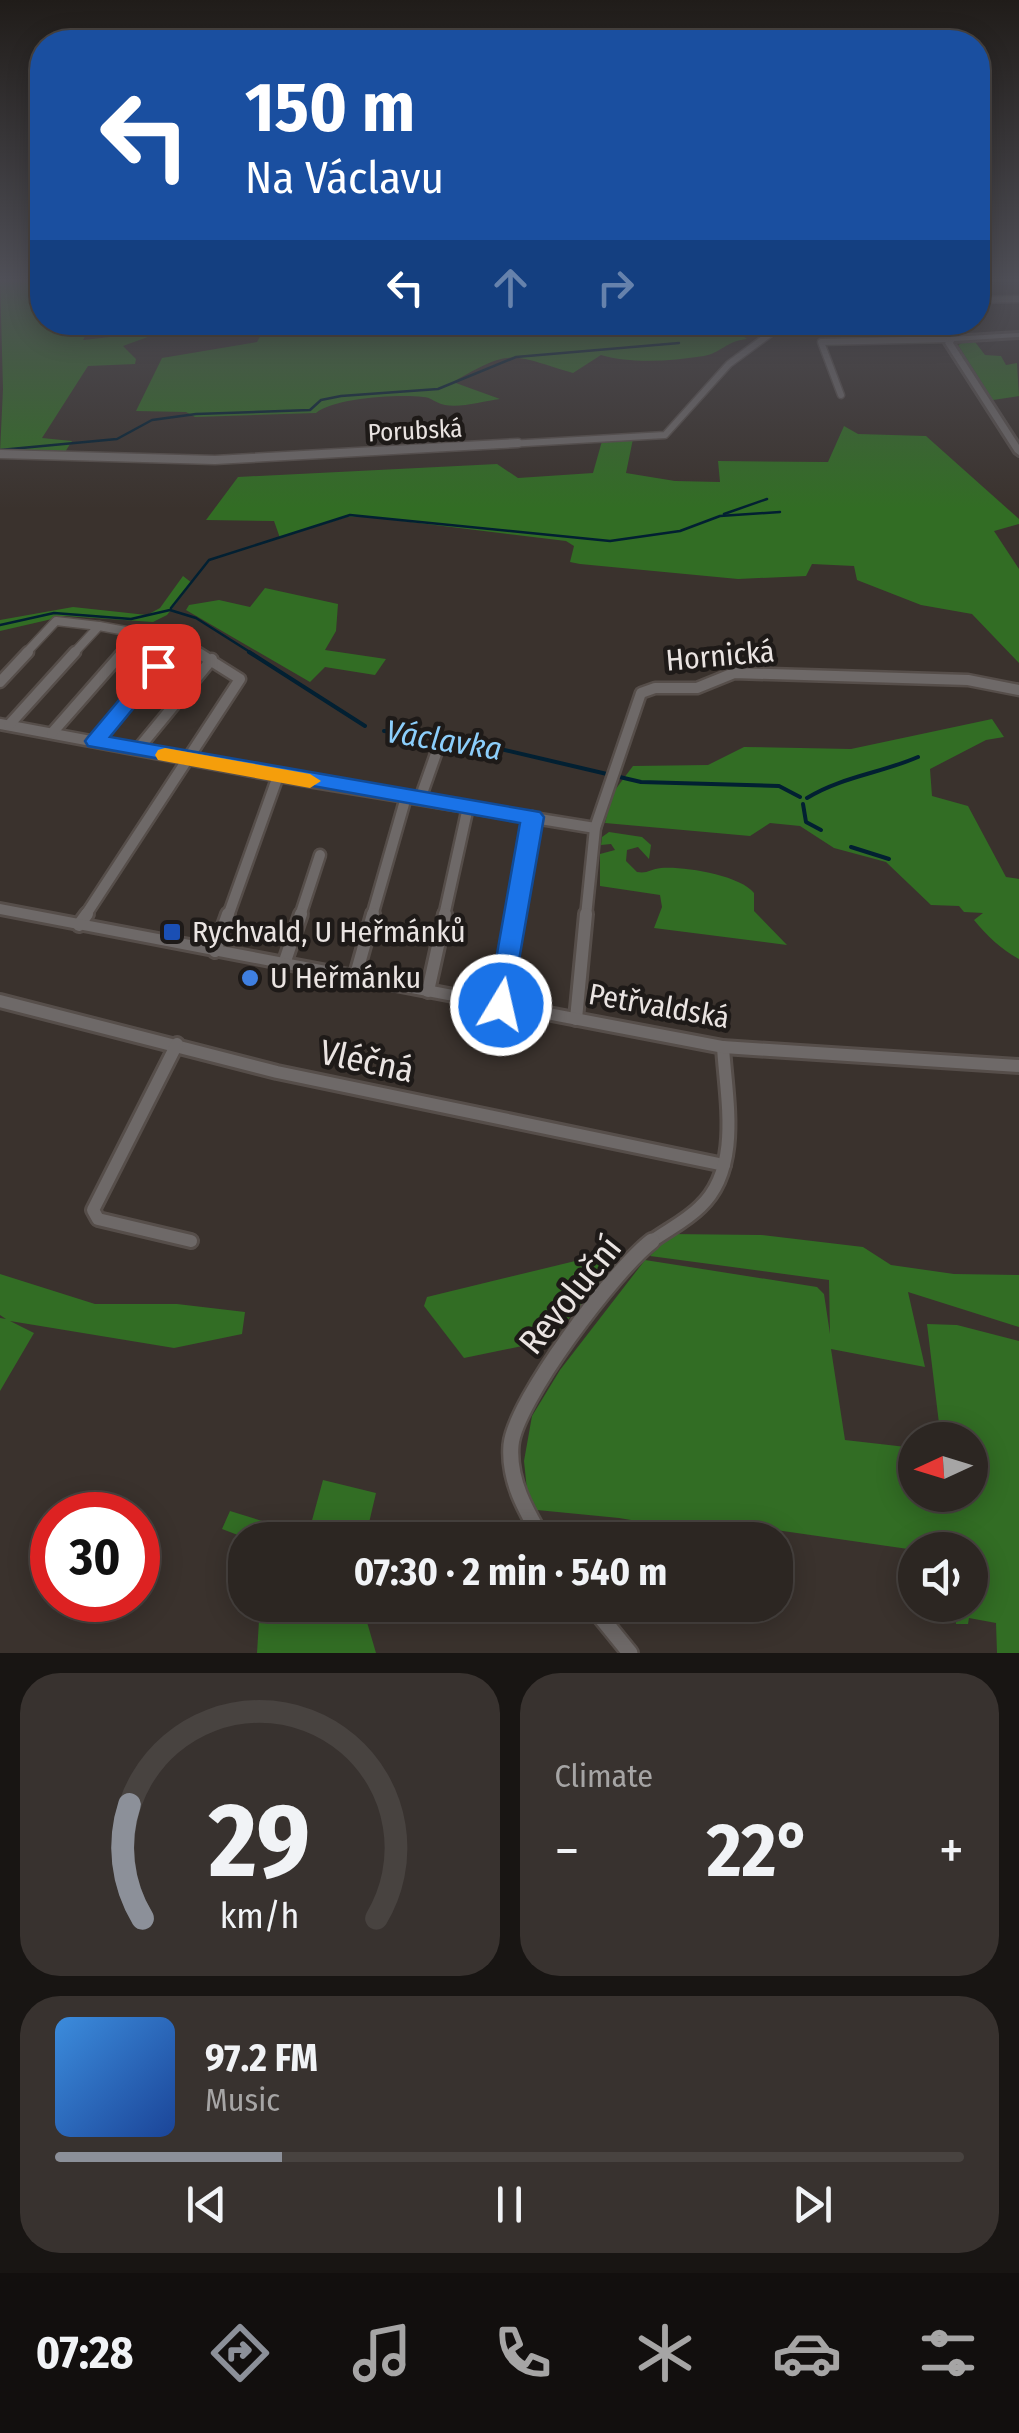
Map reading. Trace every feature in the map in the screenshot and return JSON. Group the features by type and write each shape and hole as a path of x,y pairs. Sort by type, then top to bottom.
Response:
{"street":[{"name":"Porubská","path":"0,454 215,460 665,436 741,355"},
{"path":"826,355 841,395"},
{"path":"957,355 1019,452"},
{"path":"0,682 56,621 179,640 240,679 183,759 144,832 79,925"},
{"path":"4,724 99,626"},
{"path":"52,733 139,632"},
{"path":"96,741 179,640"},
{"path":"138,750 212,659"},
{"name":"Hornická","path":"576,1019 596,828 641,694 650,687 698,688 719,674 734,673 968,680 1019,690"},
{"path":"4,724 278,776 596,828"},
{"path":"420,799 437,751"},
{"path":"214,951 278,776"},
{"path":"355,978 406,797"},
{"path":"428,991 468,807"},
{"path":"501,1005 532,817"},
{"path":"284,964 320,855"},
{"name":"Petřvaldská","path":"0,909 723,1047 1019,1066"},
{"name":"Vléčná","path":"0,1001 313,1080 724,1165"},
{"path":"177,1044 93,1210 98,1219 191,1241"},
{"path":"723,1047 724,1165"},
{"name":"Revoluční","path":"531,1522 514,1493 512,1433 535,1386 642,1249 696,1211 714,1191 724,1165"},
{"path":"605,1622 630,1653"}],"green space":[{"path":"2,355 132,355 136,359 135,364 88,366 42,438 72,441 65,452 0,452"},
{"path":"601,355 573,373 523,359 488,363 453,382 500,399 472,404 451,406 426,397 398,396 351,401 316,413 195,417 186,412 136,411 162,358"},
{"path":"602,355 706,355 652,361"},
{"path":"964,355 1001,356 1006,365 1017,363 1019,396 993,400"},
{"path":"844,426 858,434 926,436 1019,519 1019,524 994,531 1019,569 1019,663 972,614 921,605 857,580 854,566 812,564 806,576 738,579 580,564 570,562 574,546 566,541 362,516 280,538 274,521 206,520 238,477 497,464 518,478 593,473 602,441 633,439 626,473 675,481 720,482 718,461 828,462"},
{"path":"183,576 192,583 167,615 153,622 65,616 0,631 0,620 73,607 147,615 160,608"},
{"path":"265,588 338,604 336,631 325,650 386,659 375,675 325,667 310,682 186,610 189,605 219,600 250,607"},
{"path":"992,719 1004,737 986,740 930,769 932,796 968,806 1006,877 1019,879 1019,959 974,920 983,913 964,912 959,906 931,905 886,862 834,848 800,826 770,823 750,836 605,823 612,794 633,766 708,765 744,747 851,749"},
{"path":"609,832 642,837 651,845 649,859 638,847 627,850 626,861 637,872 661,868 696,870 747,887 754,893 754,911 787,945 654,928 662,907 660,895 600,886 600,854 615,850 611,844 601,845 602,837"},
{"path":"670,1234 761,1235 863,1247 891,1265 954,1274 1019,1275 1019,1327 908,1292 925,1367 831,1349 845,1440 898,1446 898,1512 988,1512 988,1422 939,1422 927,1324 957,1325 1019,1341 1019,1653 997,1653 996,1623 988,1622 988,1532 898,1532 898,1548 793,1532 793,1522 643,1522 537,1510 527,1490 524,1461 532,1416 560,1370 645,1260 817,1287 824,1294 830,1334 829,1280 650,1256"},
{"path":"604,1254 614,1265 551,1340 464,1358 424,1306 427,1297"},
{"path":"0,1274 95,1304 177,1304 245,1312 242,1334 174,1348 10,1321 34,1333 0,1391 0,1318 6,1319 0,1315"},
{"path":"323,1480 376,1493 369,1522 312,1522"},
{"path":"230,1511 266,1522 228,1522 228,1531 222,1529"},
{"path":"259,1622 367,1622 376,1653 257,1653"}],"waterway":[{"path":"0,450 117,439 152,420 196,414 310,410 321,400 341,396 438,389 516,357 538,355"},
{"path":"724,514 767,499"},
{"path":"171,608 209,560 350,515 610,541 680,531 720,516 780,512"},
{"name":"Václavka","path":"0,625 54,613 131,619 170,610 196,618 253,654"},
{"name":"Václavka","path":"249,652 365,726"},
{"name":"Václavka","path":"384,731 454,739"},
{"name":"Václavka","path":"492,747 641,782 779,786 800,797"},
{"path":"807,798 833,785 918,757"},
{"name":"Václavka","path":"803,804 806,822 821,830"},
{"name":"Václavka","path":"851,847 889,859"}],"slow traffic":[{"path":"165,755 310,781"}],"place":[{"name":"Rychvald, U Heřmánků","path":"172,932"},
{"name":"U Heřmánku","path":"250,978"}],"route":[{"path":"158,666 96,741 278,776 532,817 501,1005"}]}
